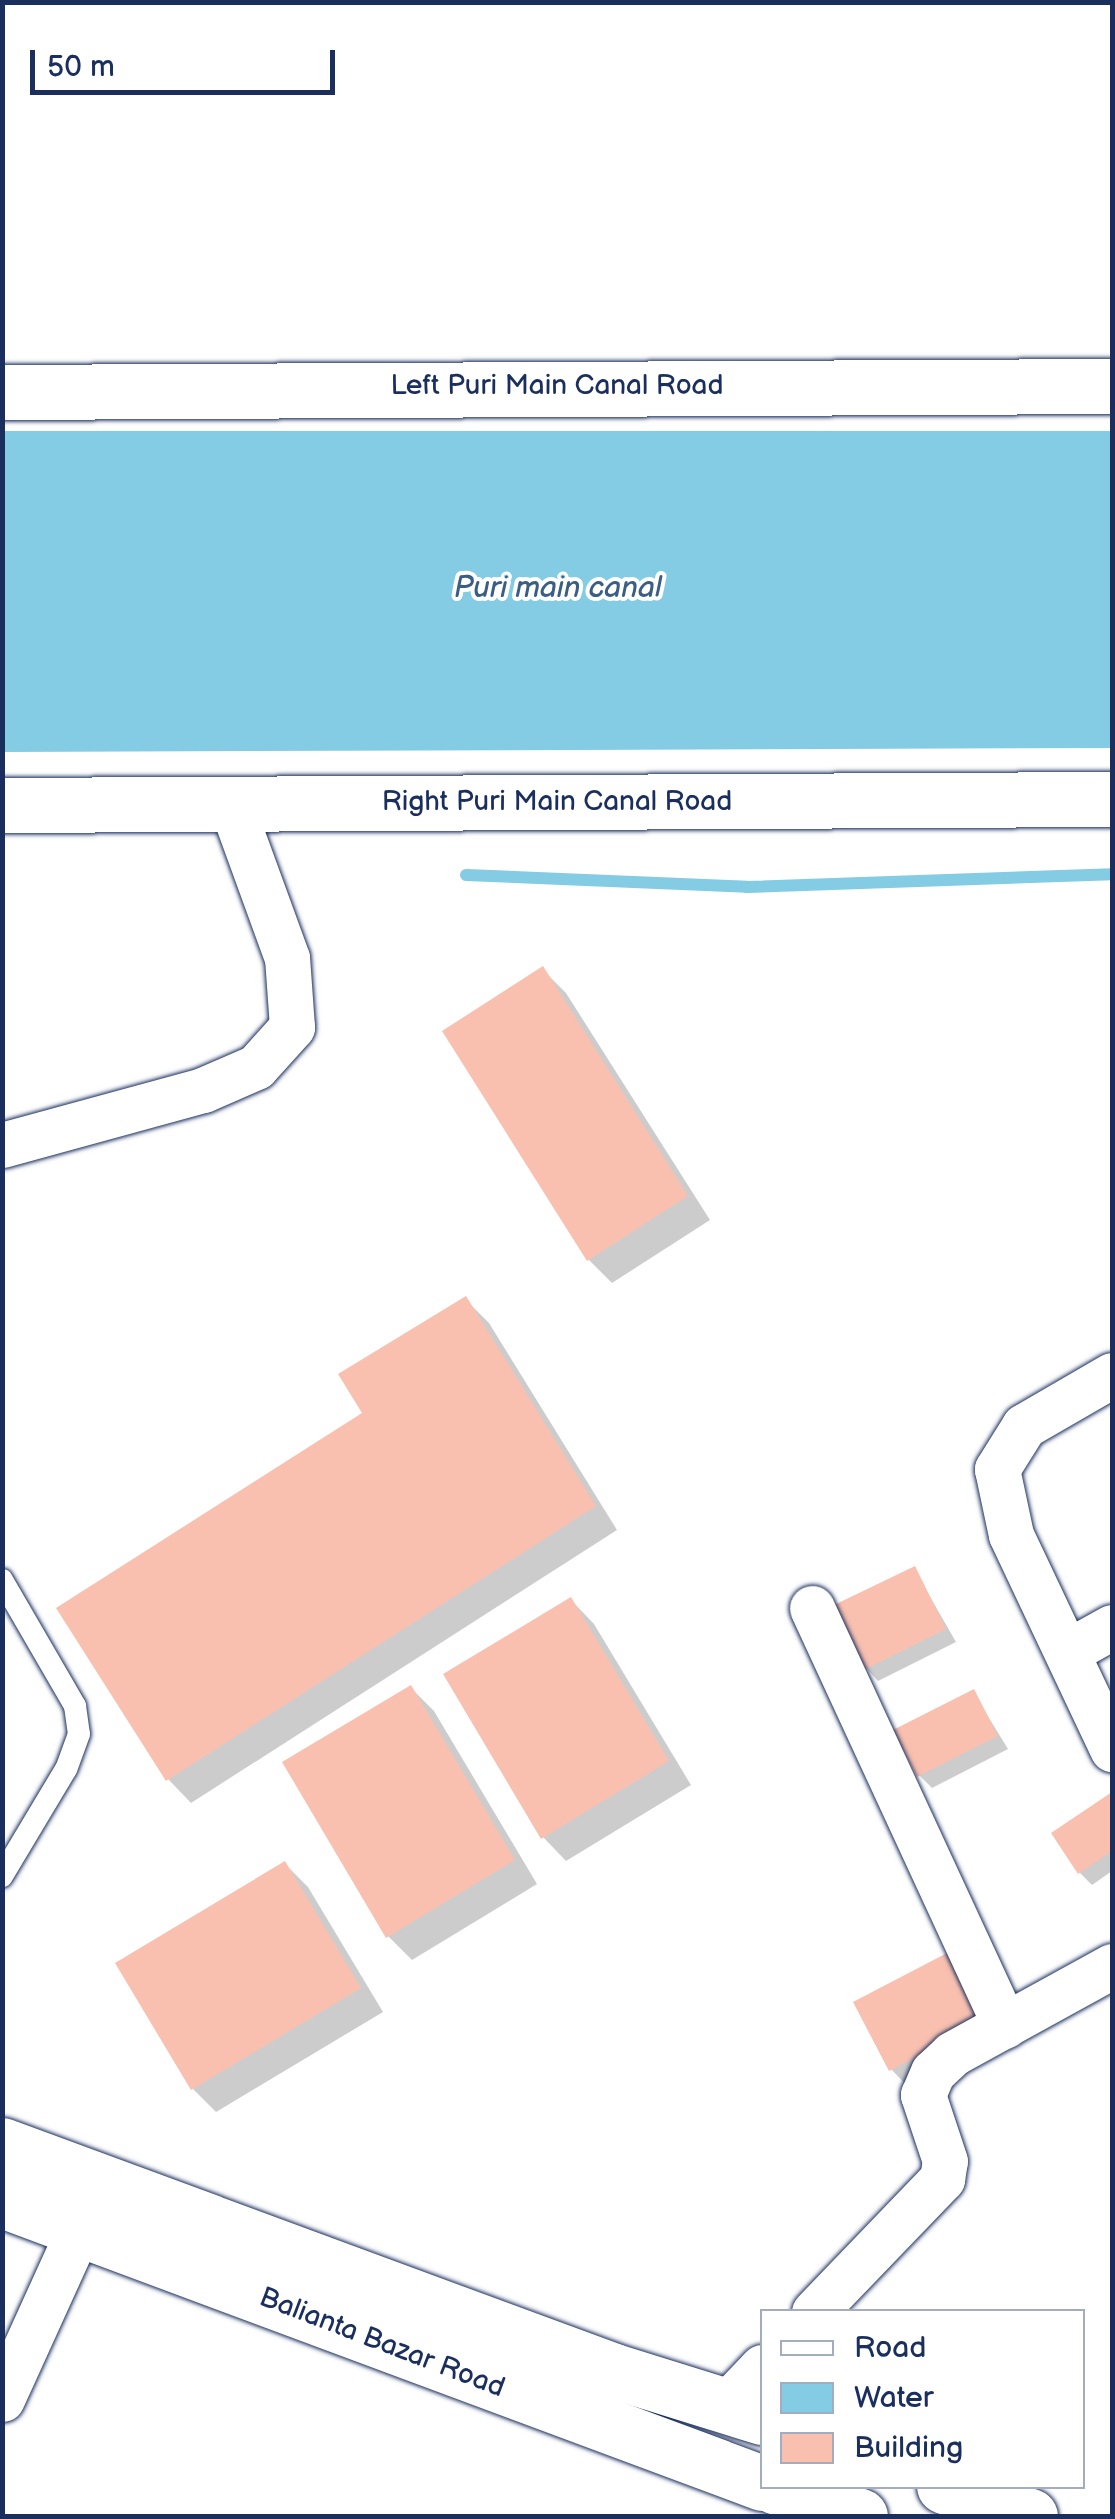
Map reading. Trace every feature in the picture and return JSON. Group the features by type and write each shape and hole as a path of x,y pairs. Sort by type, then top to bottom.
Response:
{"street":[{"name":"Left Puri Main Canal Road","path":"2,392 1112,386"},
{"name":"Right Puri Main Canal Road","path":"2,805 1112,799"},
{"path":"2,1145 203,1090 256,1067 292,1027 287,958 231,804"},
{"path":"1112,1375 1024,1426 997,1469 1011,1535 1112,1749"},
{"path":"812,1608 1004,2026"},
{"path":"1066,1652 1112,1627"},
{"path":"817,2309 942,2179 945,2161 923,2096 933,2072 952,2054 1112,1966"},
{"name":"Balianta Bazar Road","path":"2,2145 614,2371 751,2396"},
{"name":"Balianta Bazar Road","path":"2,2200 760,2481"},
{"path":"2,2399 79,2229"},
{"path":"783,2489 860,2516"},
{"path":"953,2489 1030,2516"}],"lane":[{"path":"2,1580 75,1706 79,1734 66,1769 2,1876"}],"water":[{"name":"Puri main canal","path":"3,431 1112,431 1112,748 3,752"}],"building":[{"path":"543,966 688,1196 587,1261 442,1031"},
{"path":"466,1296 596,1506 166,1781 56,1608 362,1413 338,1374"},
{"path":"915,1566 946,1629 864,1670 832,1606"},
{"path":"571,1597 669,1761 541,1839 443,1674"},
{"path":"411,1685 515,1860 386,1938 282,1762"},
{"path":"974,1689 998,1736 917,1777 893,1730"},
{"path":"1112,1792 1112,1851 1078,1874 1051,1833"},
{"path":"285,1861 361,1988 191,2090 115,1963"},
{"path":"947,1953 983,2023 889,2071 853,2002"}],"waterway":[{"path":"466,875 747,887 1112,874"}]}
